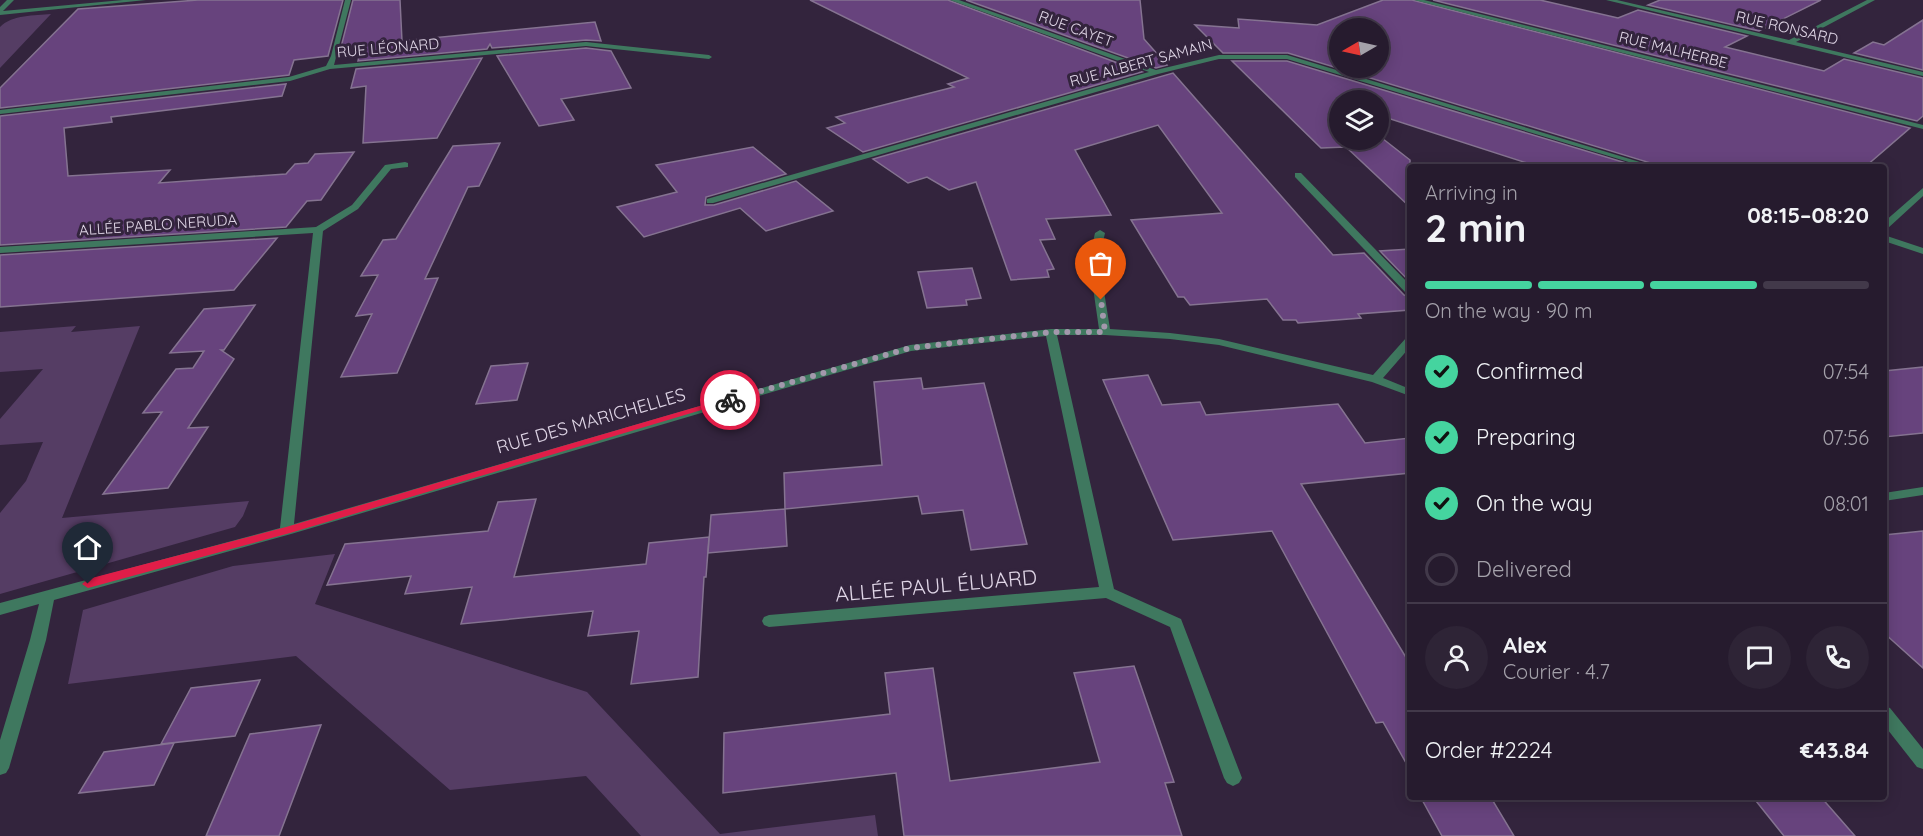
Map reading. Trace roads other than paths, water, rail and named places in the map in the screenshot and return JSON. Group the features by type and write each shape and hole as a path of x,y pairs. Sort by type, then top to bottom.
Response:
{"street":[{"path":"0,12 11,0"},
{"path":"0,12 144,0"},
{"path":"329,67 334,56 348,0"},
{"name":"RUE CAYET","path":"953,0 1156,72"},
{"name":"RUE MALHERBE","path":"1417,0 1923,127"},
{"name":"RUE RONSARD","path":"1609,0 1923,74"},
{"path":"1788,43 1872,0"},
{"name":"RUE LÉONARD","path":"0,112 290,79 329,67 586,44 709,57"},
{"name":"RUE ALBERT SAMAIN","path":"710,201 1156,72 1219,57 1287,57 1642,164"},
{"name":"ALLÉE PABLO NERUDA","path":"0,250 318,230 355,207 388,167 405,165"},
{"path":"1298,175 1407,288"},
{"path":"1887,224 1923,191"},
{"path":"286,531 318,230"},
{"path":"1100,233 1095,260 1105,332"},
{"path":"1887,239 1923,251"},
{"path":"1052,332 1107,592"},
{"name":"RUE DES MARICHELLES","path":"0,609 286,531 910,348 1052,332 1105,332 1219,342 1376,379 1407,392"},
{"path":"1376,379 1407,343"},
{"path":"1887,497 1923,491"},
{"name":"ALLÉE PAUL ÉLUARD","path":"769,621 1107,592 1176,623 1233,778"},
{"path":"0,768 38,640 48,595"},
{"path":"1887,717 1923,762"}]}
